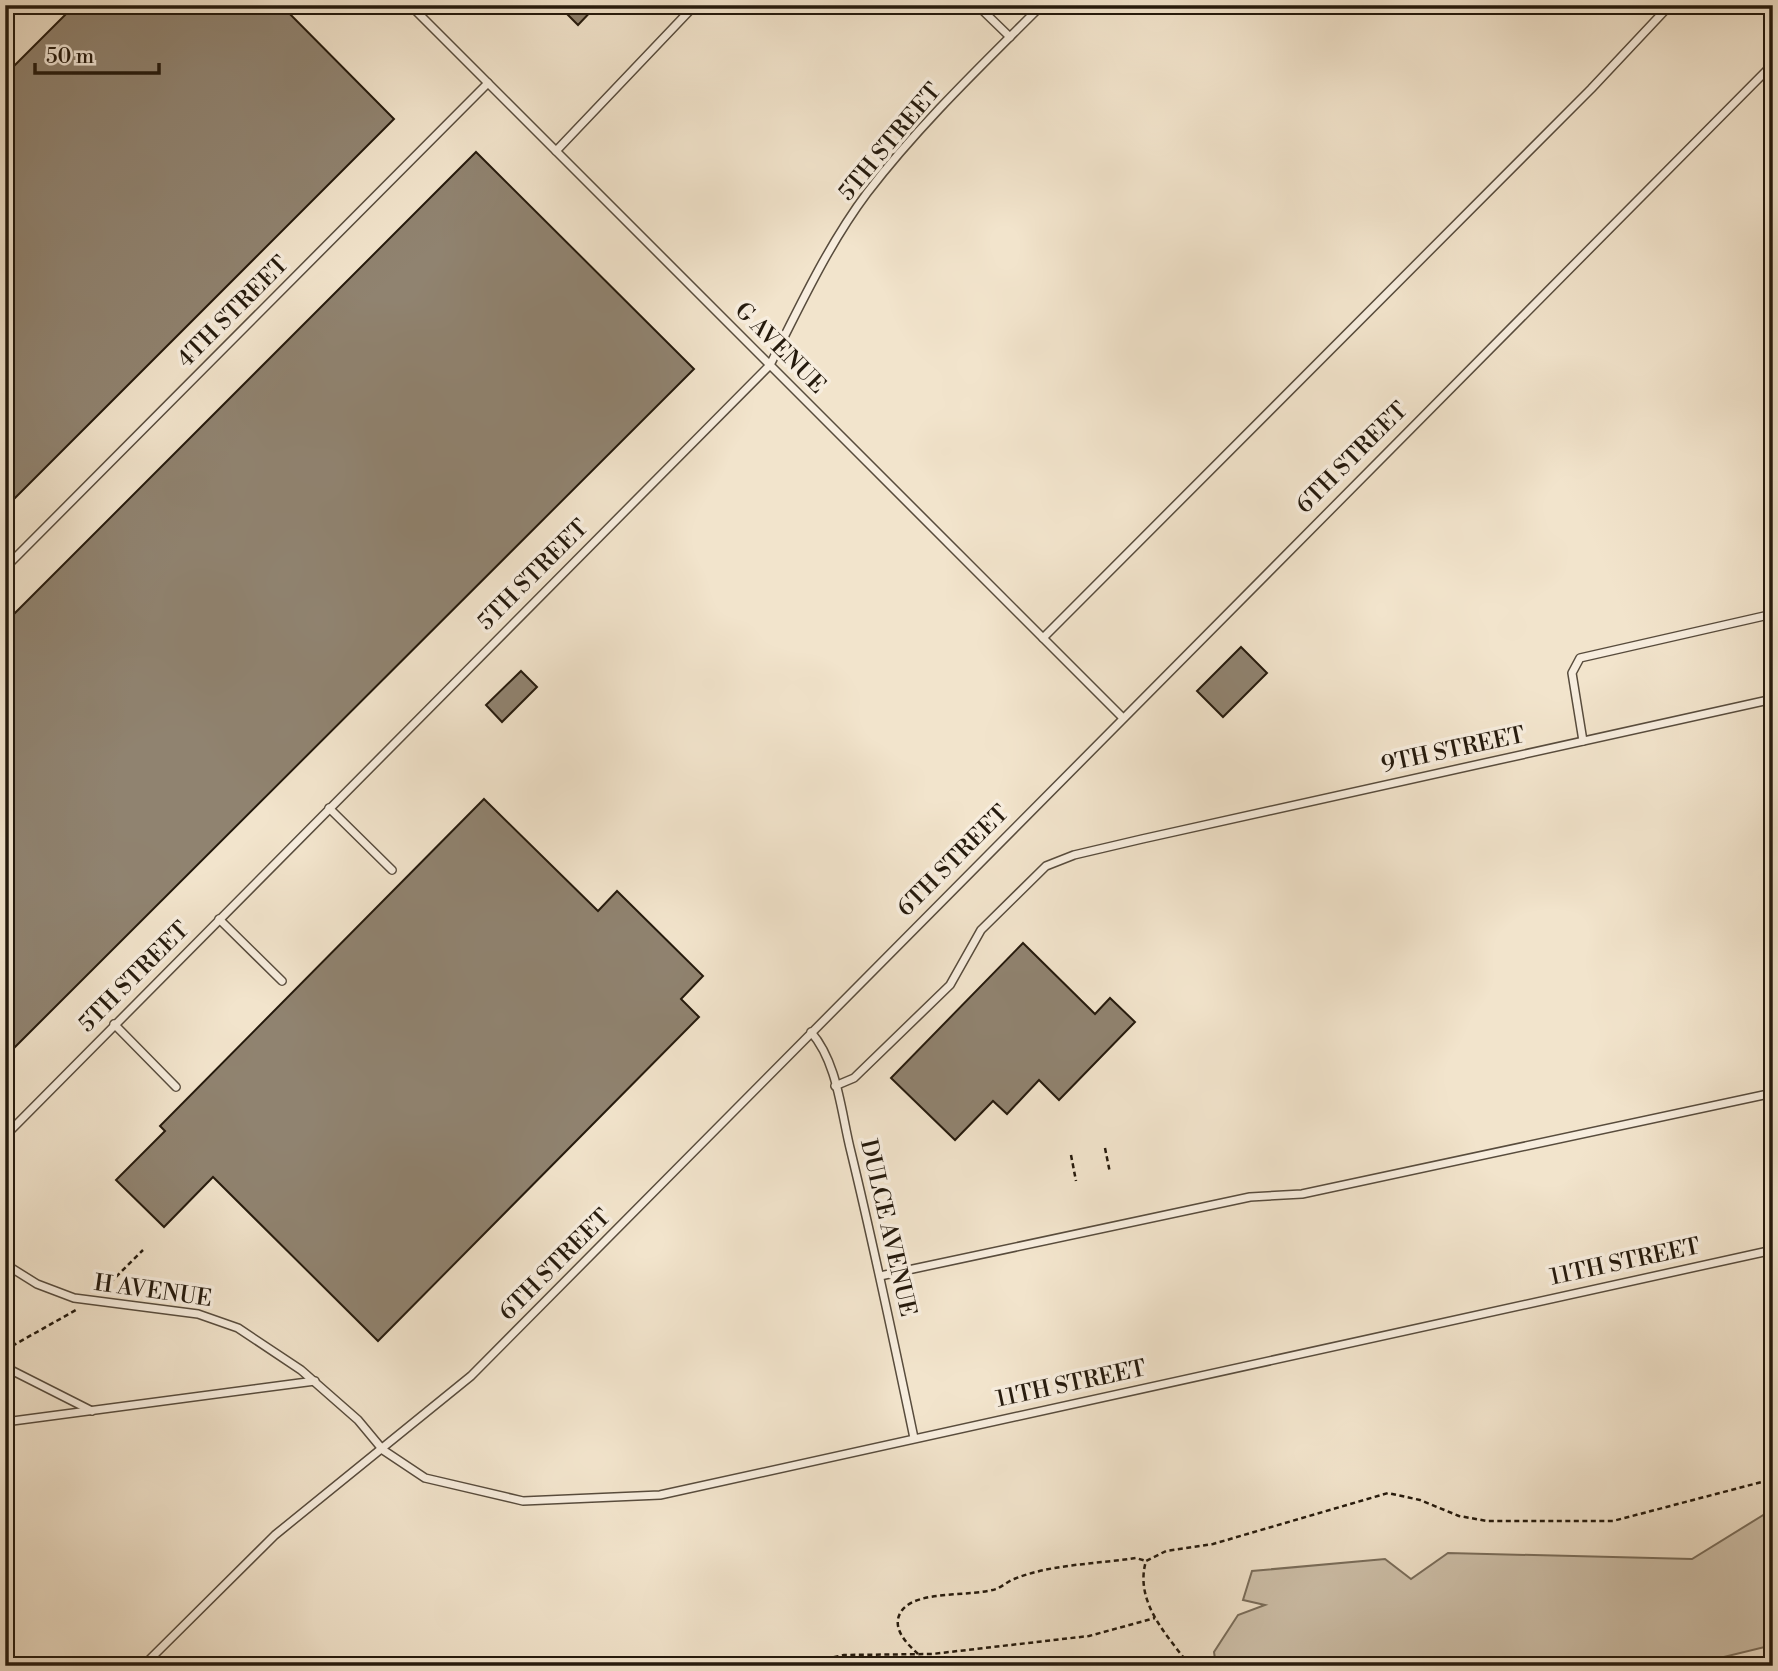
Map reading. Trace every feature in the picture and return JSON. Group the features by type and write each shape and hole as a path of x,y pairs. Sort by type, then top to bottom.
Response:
{"lane":[{"name":"G AVENUE","path":"410,5 1123,718"},
{"path":"556,151 695,5"},
{"path":"977,5 1010,37"},
{"name":"5TH STREET","path":"5,1136 770,365 819,269 867,193 939,110 1042,5"},
{"path":"1044,638 1571,109 1670,5"},
{"name":"6TH STREET","path":"143,1666 275,1535 471,1376 1773,64"},
{"name":"4TH STREET","path":"5,568 488,82"},
{"path":"1583,741 1572,673 1580,658 1773,614"},
{"name":"9TH STREET","path":"835,1086 853,1078 950,985 981,930 1046,866 1074,855 1142,838 1773,699"},
{"path":"329,808 392,870"},
{"path":"219,919 282,981"},
{"path":"114,1024 176,1087"},
{"name":"DULCE AVENUE","path":"811,1032 825,1048 835,1086 880,1276 914,1438"},
{"path":"880,1276 1250,1197 1302,1194 1773,1093"},
{"name":"11TH STREET","path":"383,1450 425,1478 523,1501 660,1495 1773,1250"},
{"name":"H AVENUE","path":"5,1264 37,1284 82,1300 198,1314 219,1320 262,1342 315,1381 358,1420 383,1450"},
{"path":"5,1367 94,1411"},
{"path":"5,1422 315,1381"}],"path":[{"path":"1105,1148 1110,1173"},
{"path":"1071,1155 1076,1181"},
{"path":"918,1654 903,1640 897,1625 902,1611 914,1601 996,1589 1014,1579 1051,1570 1136,1558 1146,1561 1166,1551 1213,1544 1388,1493 1420,1500 1459,1516 1487,1521 1614,1521 1773,1479"},
{"path":"1146,1561 1141,1579 1155,1618 1190,1666"},
{"path":"792,1666 844,1655 918,1654 1089,1636 1155,1618"},
{"path":"1749,1666 1773,1660"}],"shaded area":[{"path":"1773,1509 1773,1645 1687,1666 1216,1666 1214,1652 1238,1615 1265,1605 1243,1600 1252,1571 1385,1559 1411,1579 1448,1553 1692,1559"}],"building":[{"path":"75,5 281,5 394,119 5,508 5,75"},
{"path":"558,5 597,5 578,25"},
{"path":"476,152 694,369 5,1057 5,623"},
{"path":"1241,647 1267,673 1223,717 1197,691"},
{"path":"521,671 537,687 502,722 486,705"},
{"path":"484,799 598,911 617,891 703,976 681,999 699,1017 378,1341 213,1177 164,1227 116,1180 165,1131 160,1126"},
{"path":"1023,943 1095,1014 1110,998 1135,1022 1059,1100 1039,1080 1007,1114 993,1101 955,1140 891,1078"}]}
